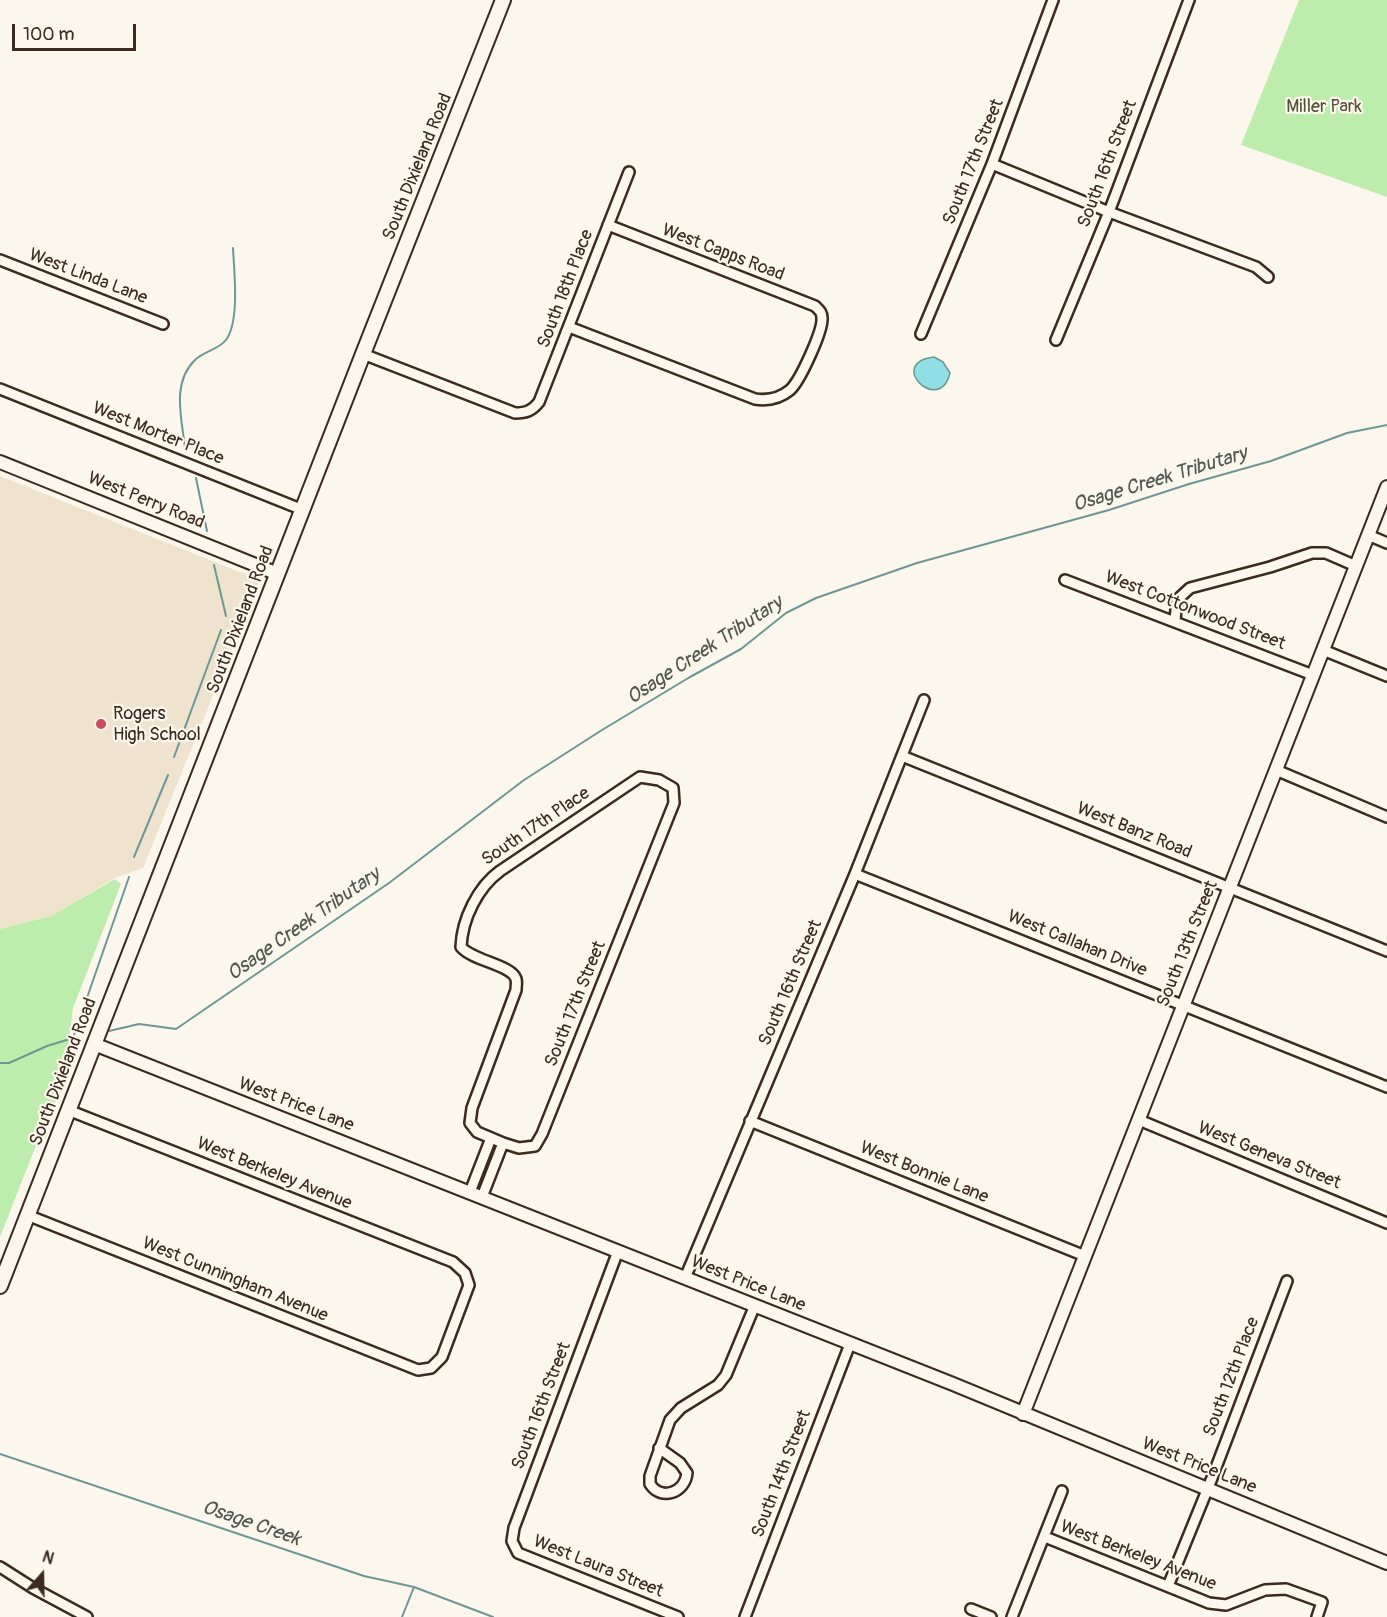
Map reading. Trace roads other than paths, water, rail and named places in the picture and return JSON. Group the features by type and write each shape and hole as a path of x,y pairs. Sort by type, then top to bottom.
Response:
{"main road":[{"name":"South Dixieland Road","path":"0,1286 503,0"}],"street":[{"name":"South 17th Street","path":"921,334 992,164 1053,0"},
{"name":"South 16th Street","path":"1056,339 1109,212 1189,0"},
{"path":"992,164 1109,212 1256,267 1268,277"},
{"name":"South 18th Place","path":"363,354 515,413 526,413 534,408 539,402 629,172"},
{"name":"West Capps Road","path":"569,327 755,399 771,400 784,394 800,379 822,324 822,316 815,306 608,225"},
{"name":"West Linda Lane","path":"0,260 163,324"},
{"name":"West Morter Place","path":"0,389 303,510"},
{"name":"West Perry Road","path":"0,462 278,574"},
{"name":"South 13th Street","path":"1023,1414 1387,487"},
{"path":"1368,535 1387,543"},
{"path":"1175,620 1177,600 1190,588 1270,567 1312,553 1326,554 1356,566"},
{"name":"West Cottonwood Street","path":"1065,580 1175,620 1313,675"},
{"path":"1323,650 1387,676"},
{"name":"South 16th Street","path":"685,1278 855,874 924,700"},
{"name":"West Banz Road","path":"902,756 1387,951"},
{"path":"1276,770 1387,817"},
{"name":"South 17th Place","path":"503,1143 477,1132 470,1123 472,1108 516,990 516,978 511,971 477,959 467,954 461,947 462,935 477,897 487,880 640,777 658,780 673,788"},
{"name":"South 17th Street","path":"503,1143 519,1148 535,1146 542,1134 674,803 673,788"},
{"name":"West Callahan Drive","path":"855,874 1387,1087"},
{"name":"West Price Lane","path":"94,1044 755,1305 1387,1563"},
{"name":"West Berkeley Avenue","path":"68,1110 453,1262 465,1273 469,1285 442,1357 431,1368"},
{"name":"West Geneva Street","path":"1138,1120 1387,1223"},
{"name":"West Bonnie Lane","path":"750,1121 1085,1256"},
{"path":"476,1195 491,1138"},
{"path":"476,1195 503,1143"},
{"name":"West Cunningham Avenue","path":"27,1215 418,1370 431,1368"},
{"name":"South 16th Street","path":"512,1541 518,1517 618,1251"},
{"name":"South 12th Place","path":"1168,1586 1287,1281"},
{"path":"659,1448 680,1463 687,1473 684,1483 670,1494 658,1492 650,1484 650,1476 659,1448 666,1427 687,1403 722,1381 730,1369 755,1305"},
{"name":"South 14th Street","path":"745,1617 850,1344"},
{"path":"1012,1617 1062,1491"},
{"name":"West Berkeley Avenue","path":"1045,1537 1209,1603 1226,1605 1265,1590 1286,1589 1322,1602 1317,1617"},
{"name":"West Laura Street","path":"512,1541 518,1553 678,1617"},
{"path":"0,1567 71,1614 87,1617"},
{"path":"971,1609 991,1617"}],"water":[{"path":"934,357 943,362 950,373 944,385 936,389 928,388 920,383 915,376 914,368 920,361"}],"waterway":[{"path":"185,448 180,390 183,379 195,360 223,343 230,332 235,309 233,248"},
{"name":"Osage Creek Tributary","path":"109,1031 139,1024 176,1029 389,883 524,780 602,730 741,649 786,613 816,598 917,563 1109,510 1271,461 1347,433 1387,425"},
{"path":"196,478 207,531"},
{"path":"214,565 226,616"},
{"path":"174,757 221,630"},
{"path":"134,857 168,775"},
{"path":"0,1063 9,1063 47,1046 73,1038 129,877"},
{"name":"Osage Creek","path":"0,1454 364,1576 414,1587 493,1617"},
{"path":"402,1617 414,1587"}],"place":[{"name":"Rogers High School","path":"101,724"}],"park label":[{"name":"Miller Park","path":"1324,107"}]}
